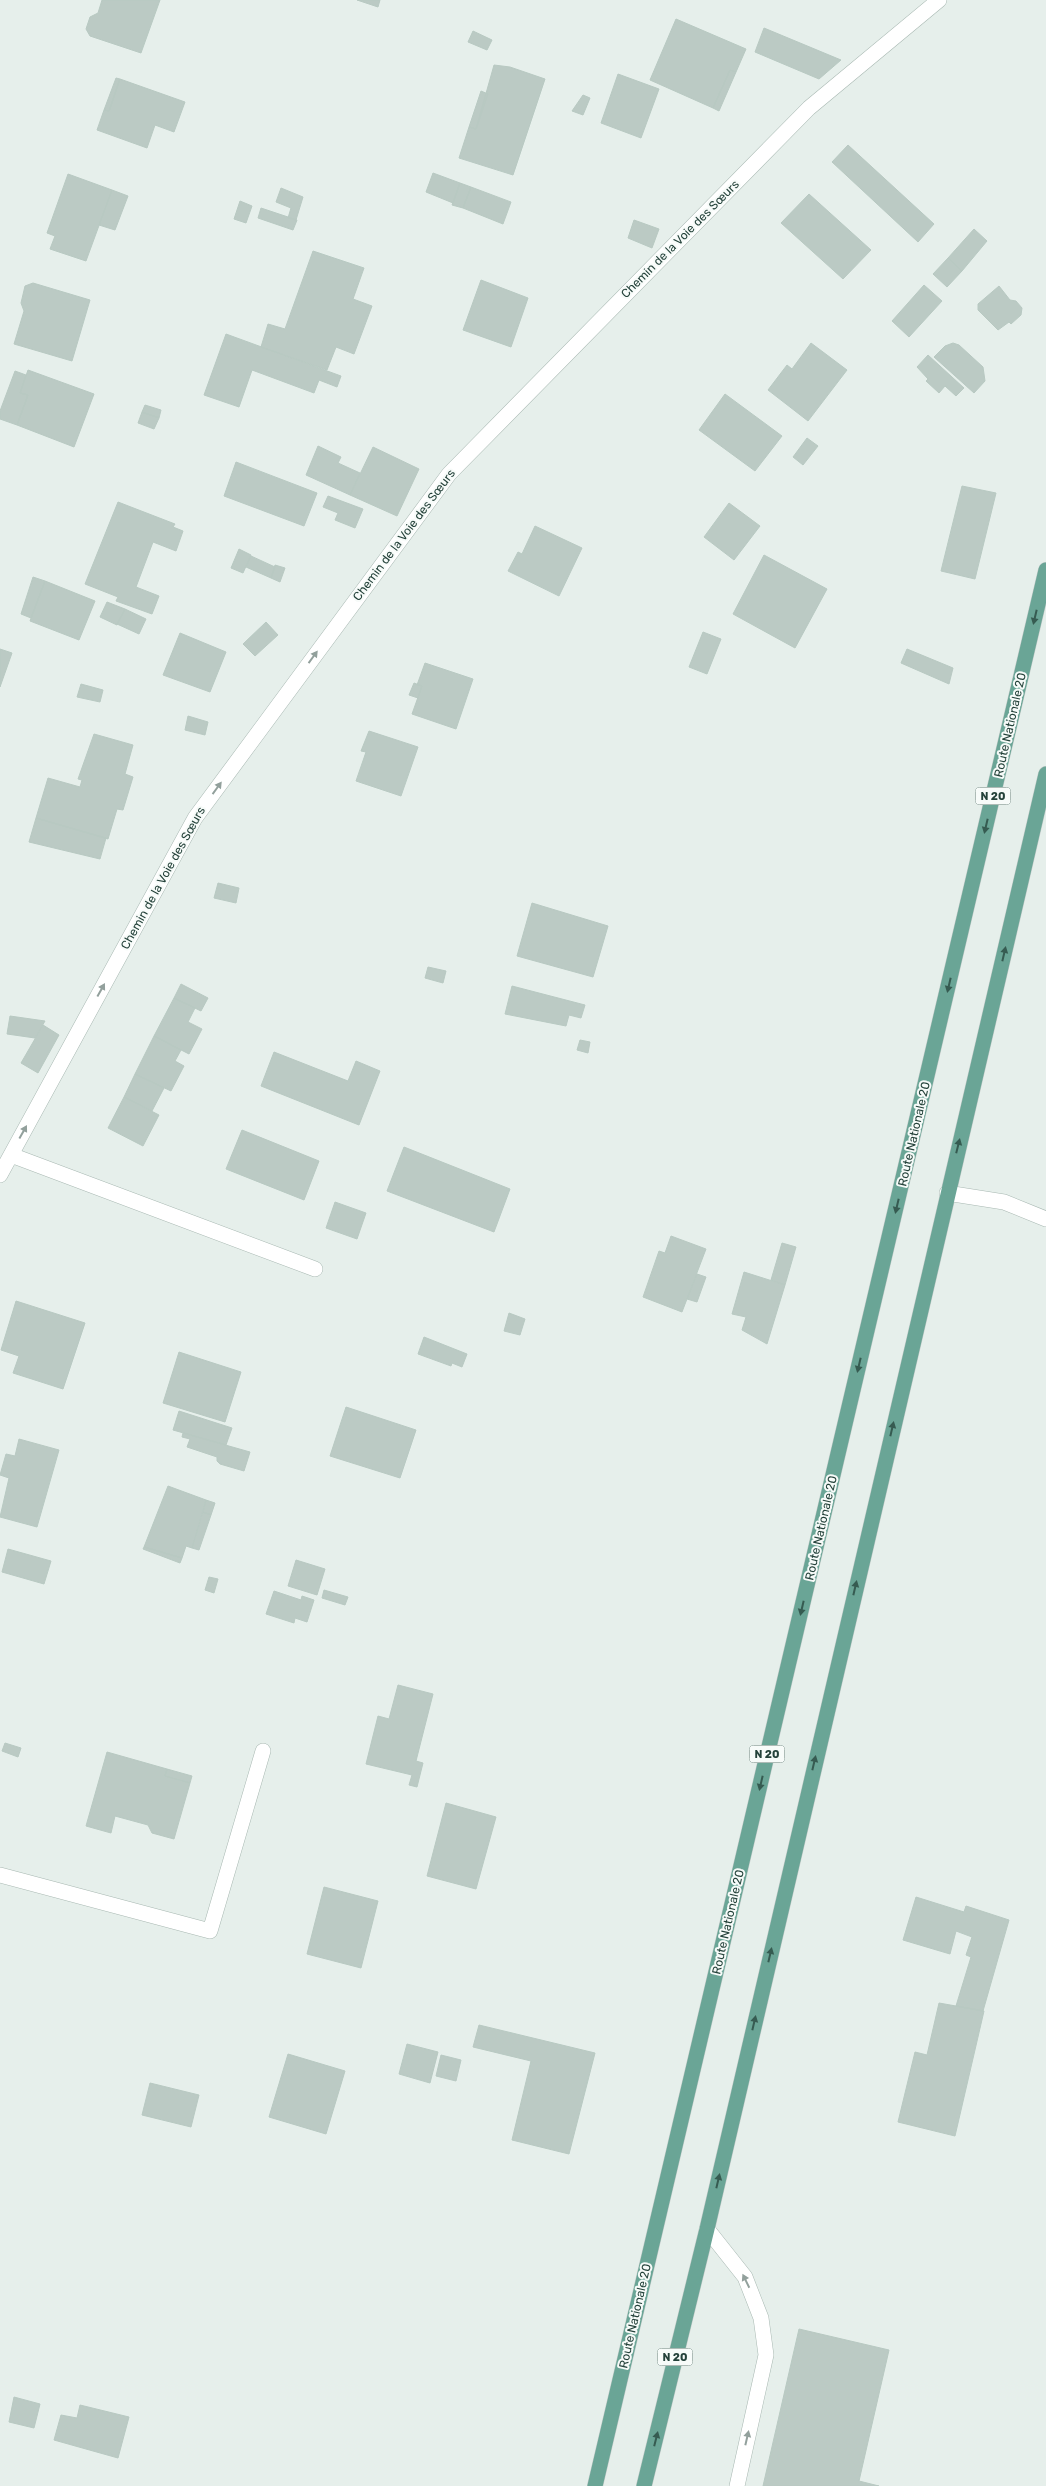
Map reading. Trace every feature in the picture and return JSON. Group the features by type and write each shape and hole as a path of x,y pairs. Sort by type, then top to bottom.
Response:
{"main road":[{"name":"Route Nationale 20","path":"595,2486 1046,570"},
{"name":"N 20","path":"644,2486 707,2229 1046,774"}],"lane":[{"name":"Chemin de la Voie des Sœurs","path":"0,1175 195,818 449,474 809,108 940,0"},
{"path":"11,1155 315,1269"},
{"path":"947,1193 1004,1202 1046,1219"},
{"path":"0,1875 210,1931 264,1751"},
{"path":"707,2229 745,2278 760,2318 766,2354 737,2486"}],"building":[{"path":"102,0 160,0 141,53 90,36 86,29 90,17 98,13"},
{"path":"357,0 380,0 378,7"},
{"path":"676,19 746,49 736,72 730,70 713,108 650,80"},
{"path":"764,28 841,60 819,79 755,52"},
{"path":"473,31 492,40 487,50 468,42"},
{"path":"494,65 510,67 545,79 513,175 459,158 469,127 476,129"},
{"path":"730,70 736,72 719,111 713,108"},
{"path":"618,74 659,89 641,138 601,123"},
{"path":"116,78 120,79 109,111 104,110"},
{"path":"120,79 185,102 174,132 155,125 147,148 97,130 104,110 109,111"},
{"path":"481,91 488,94 476,129 469,127"},
{"path":"583,95 590,98 583,115 572,111"},
{"path":"848,145 934,224 918,242 832,162"},
{"path":"433,173 460,183 453,203 426,192"},
{"path":"68,174 112,190 86,261 50,249 55,236 47,233"},
{"path":"460,183 471,187 463,208 452,205"},
{"path":"471,187 511,202 503,224 463,208"},
{"path":"281,188 303,197 296,220 288,218 291,208 276,202"},
{"path":"112,190 128,196 115,230 99,225"},
{"path":"809,194 871,250 843,279 781,223"},
{"path":"240,201 252,206 246,223 234,219"},
{"path":"261,208 297,220 293,230 258,218"},
{"path":"634,220 659,229 652,248 628,238"},
{"path":"974,229 987,241 962,271 948,258"},
{"path":"313,251 364,268 353,299 372,306 354,354 336,347 327,370 261,347 268,324 285,329"},
{"path":"948,258 962,271 947,287 933,274"},
{"path":"481,280 528,298 511,347 463,330"},
{"path":"33,283 90,300 72,361 14,344 24,311 21,303 25,286"},
{"path":"924,285 942,301 909,337 892,321"},
{"path":"999,286 1010,300 1016,301 1022,308 1021,315 1011,324 1009,322 998,330 978,310 978,304"},
{"path":"226,334 341,376 337,387 319,380 314,393 252,370 239,407 204,395"},
{"path":"811,343 847,370 808,421 768,390 787,365 792,369"},
{"path":"953,343 959,345 983,367 985,381 974,393 934,357 945,346"},
{"path":"928,355 964,388 956,396 945,386 939,393 926,381 928,379 917,367"},
{"path":"28,370 94,394 74,447 17,425 28,395 20,393"},
{"path":"15,371 26,375 20,393 28,395 17,425 0,419 0,411"},
{"path":"725,394 782,436 755,471 699,430"},
{"path":"145,405 161,410 159,418 142,412"},
{"path":"142,412 159,418 154,429 138,423"},
{"path":"807,438 818,446 803,465 793,457"},
{"path":"318,446 341,457 338,463 360,473 350,495 306,475"},
{"path":"373,447 419,469 397,516 350,495"},
{"path":"236,462 317,493 304,526 224,496"},
{"path":"962,486 996,493 975,579 941,571"},
{"path":"328,496 363,509 355,528 335,520 338,513 323,507"},
{"path":"118,502 175,524 173,527 183,531 176,551 153,542 136,587 159,596 152,614 116,601 118,597 85,584"},
{"path":"729,503 760,526 734,560 704,537"},
{"path":"535,526 582,548 559,596 508,571 518,552 522,554"},
{"path":"239,549 251,555 243,573 231,568"},
{"path":"764,555 827,589 795,648 733,614"},
{"path":"251,556 275,567 271,578 246,567"},
{"path":"275,565 285,568 280,582 271,578"},
{"path":"33,577 45,581 31,618 21,614"},
{"path":"45,581 95,601 79,640 30,621"},
{"path":"107,602 125,609 117,625 100,617"},
{"path":"125,609 146,619 139,634 117,624"},
{"path":"266,622 278,635 255,656 243,644"},
{"path":"703,632 721,639 707,674 689,667"},
{"path":"180,633 226,652 210,692 163,675"},
{"path":"0,649 12,653 0,687"},
{"path":"907,649 953,668 949,684 901,663"},
{"path":"425,663 473,679 456,729 412,714 422,686 417,685"},
{"path":"414,683 422,686 418,698 409,695"},
{"path":"81,684 103,690 100,702 77,697"},
{"path":"188,716 208,722 205,735 185,730"},
{"path":"369,731 418,747 401,796 356,781 366,752 361,751"},
{"path":"94,734 133,745 125,774 133,777 123,810 117,809 108,839 36,818 48,778 80,787 82,780 78,779"},
{"path":"36,818 106,838 100,859 29,842"},
{"path":"218,883 239,888 236,903 214,898"},
{"path":"532,903 608,926 593,977 517,956"},
{"path":"428,967 446,971 443,983 425,978"},
{"path":"181,984 208,998 201,1011 174,998"},
{"path":"512,986 585,1005 581,1018 569,1015 566,1026 505,1014"},
{"path":"174,998 195,1008 188,1022 202,1029 189,1054 154,1036"},
{"path":"10,1016 45,1021 35,1038 7,1034"},
{"path":"43,1025 59,1035 38,1073 21,1063"},
{"path":"154,1036 181,1050 175,1061 184,1066 171,1091 135,1074"},
{"path":"580,1040 590,1042 588,1053 577,1050"},
{"path":"274,1052 348,1081 356,1061 380,1071 359,1125 261,1086"},
{"path":"135,1074 164,1088 152,1111 124,1097"},
{"path":"124,1097 159,1115 143,1146 108,1128"},
{"path":"242,1130 319,1161 304,1200 226,1169"},
{"path":"404,1147 510,1189 494,1232 387,1191"},
{"path":"335,1202 366,1213 357,1239 326,1228"},
{"path":"671,1236 706,1249 682,1312 643,1297 659,1251 665,1253"},
{"path":"782,1243 796,1247 785,1285 771,1280"},
{"path":"744,1272 785,1285 767,1344 742,1330 746,1317 732,1314"},
{"path":"697,1274 706,1277 697,1302 687,1299"},
{"path":"16,1301 85,1323 63,1389 13,1373 19,1356 1,1350"},
{"path":"509,1313 525,1319 520,1335 504,1331"},
{"path":"424,1337 467,1354 462,1367 452,1363 451,1366 418,1354"},
{"path":"179,1352 241,1372 225,1422 163,1403"},
{"path":"346,1407 416,1430 400,1478 330,1456"},
{"path":"179,1411 232,1428 226,1445 173,1430"},
{"path":"183,1433 250,1452 244,1471 220,1464 217,1461 217,1457 187,1447 190,1439 182,1437"},
{"path":"19,1439 59,1450 37,1527 0,1517 9,1478 0,1475 6,1454 15,1456"},
{"path":"168,1486 206,1500 192,1548 186,1546 182,1558 144,1547"},
{"path":"206,1500 215,1503 211,1515 203,1512"},
{"path":"203,1512 211,1515 199,1550 192,1548"},
{"path":"144,1547 182,1558 180,1563 143,1549"},
{"path":"8,1549 51,1561 44,1584 2,1572"},
{"path":"296,1560 325,1569 317,1595 288,1586"},
{"path":"209,1577 218,1579 214,1593 205,1590"},
{"path":"324,1590 348,1597 345,1605 322,1598"},
{"path":"274,1591 301,1600 302,1596 314,1600 307,1622 295,1618 294,1623 266,1614"},
{"path":"398,1685 433,1694 416,1761 423,1763 417,1787 409,1785 412,1775 366,1764 378,1716 389,1719"},
{"path":"5,1743 21,1748 18,1757 2,1751"},
{"path":"107,1752 167,1769 165,1776 190,1783 174,1839 152,1833 148,1825 115,1816 111,1833 86,1826"},
{"path":"167,1769 192,1776 190,1783 165,1776"},
{"path":"446,1803 496,1817 476,1889 427,1876"},
{"path":"324,1887 378,1901 361,1968 307,1954"},
{"path":"916,1897 964,1912 966,1906 1009,1920 983,2011 956,2006 971,1957 966,1955 972,1937 956,1931 950,1954 903,1940"},
{"path":"939,2003 984,2011 955,2136 898,2122 915,2052 927,2055"},
{"path":"479,2025 595,2053 569,2154 512,2140 531,2061 473,2047"},
{"path":"407,2044 438,2052 430,2083 399,2074"},
{"path":"288,2054 345,2071 326,2134 269,2117"},
{"path":"441,2055 461,2060 456,2081 436,2076"},
{"path":"150,2083 199,2095 191,2127 142,2115"},
{"path":"799,2329 889,2350 859,2481 879,2486 763,2486"},
{"path":"14,2397 40,2404 34,2428 9,2422"},
{"path":"80,2405 129,2417 118,2458 54,2440 61,2415 77,2418"}]}
